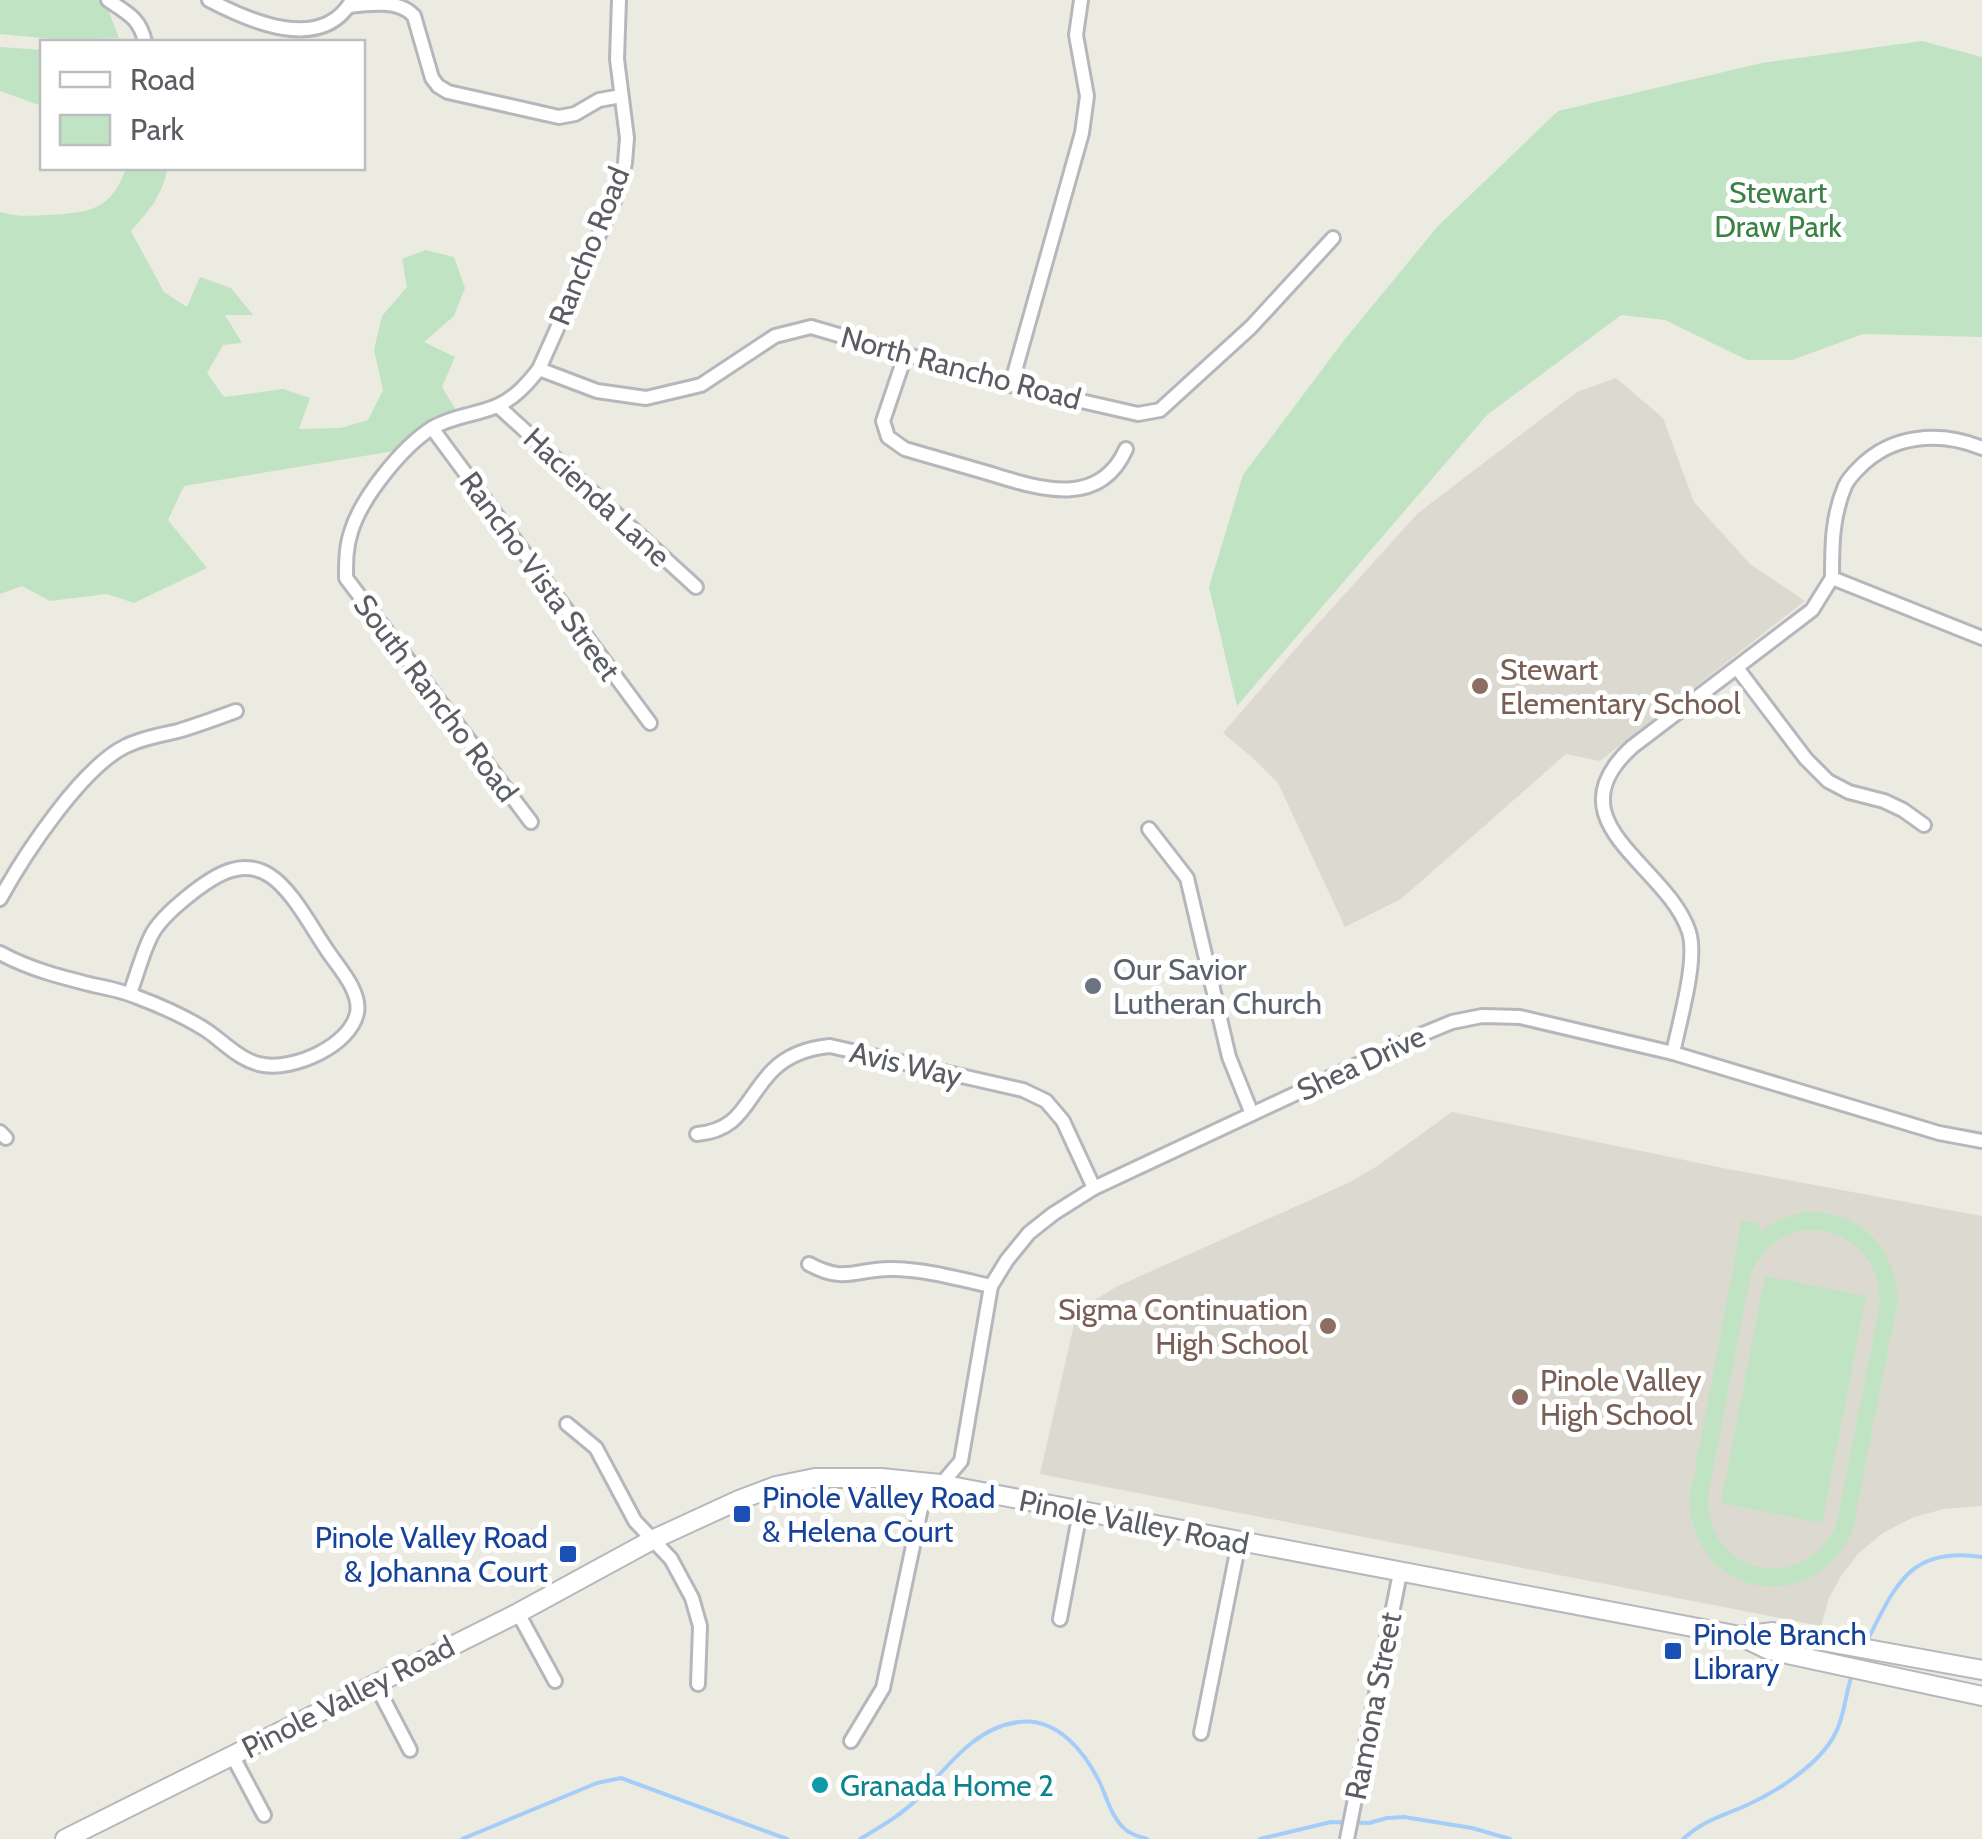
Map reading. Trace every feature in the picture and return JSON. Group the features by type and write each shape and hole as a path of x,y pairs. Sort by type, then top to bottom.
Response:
{"main road":[{"name":"Pinole Valley Road","path":"65,1839 91,1833 232,1755 518,1613 652,1540 739,1500 776,1486 815,1478 881,1478 940,1484 1740,1636 1769,1650 1982,1696"},
{"name":"Pinole Valley Road","path":"1740,1636 1773,1632 1982,1670"}],"street":[{"path":"108,0 135,19 145,40"},
{"path":"209,0 248,20 307,31 333,22 351,3 394,1 408,7 414,16 432,78 448,92 559,117 575,114 599,100 620,96"},
{"name":"Rancho Road","path":"539,369 618,192 625,163 628,138 617,59 619,0"},
{"path":"1012,385 1082,133 1087,96 1076,35 1080,0"},
{"name":"North Rancho Road","path":"539,369 597,391 646,398 701,385 775,336 811,327 1012,385 1138,414 1160,410 1251,327 1333,238"},
{"path":"905,356 884,421 888,437 904,449 1040,488 1072,490 1103,480 1120,462 1126,448"},
{"name":"South Rancho Road","path":"530,822 346,578 346,552 352,528 367,499 406,449 432,428 498,406 523,388 539,369"},
{"name":"Hacienda Lane","path":"498,406 696,587"},
{"name":"Rancho Vista Street","path":"432,428 650,723"},
{"path":"1673,1053 1691,964 1691,936 1670,897 1607,822 1602,806 1609,773 1632,747 1812,610 1832,578 1832,530 1846,482 1869,458 1893,444 1928,436 1962,440 1982,448"},
{"path":"1832,578 1982,638"},
{"path":"1737,668 1806,759 1828,781 1849,792 1884,801 1924,825"},
{"path":"0,899 20,862 90,772 110,755 128,744 236,711"},
{"path":"1149,829 1186,878 1193,896 1229,1057 1252,1114"},
{"path":"0,953 16,962 130,994 174,1012 262,1065 288,1065 336,1045 357,1012 353,988 287,890 270,876 244,868 217,876 160,922 130,994"},
{"name":"Shea Drive","path":"851,1742 883,1688 921,1508 960,1461 991,1286 1028,1233 1094,1188 1424,1034 1452,1022 1482,1016 1520,1017 1673,1053 1939,1133 1982,1141"},
{"name":"Avis Way","path":"697,1134 714,1132 730,1124 773,1070 792,1056 830,1046 1023,1090 1046,1101 1063,1121 1094,1188"},
{"path":"809,1264 828,1274 889,1268 991,1286"},
{"path":"567,1424 596,1448 635,1521 671,1558 692,1598 700,1626 698,1684"},
{"path":"1060,1619 1080,1512"},
{"path":"1201,1733 1238,1542"},
{"name":"Ramona Street","path":"1347,1839 1400,1573"},
{"path":"518,1613 555,1680"},
{"path":"375,1683 410,1750"},
{"path":"232,1755 264,1815"}],"shaded area":[{"name":"Stewart Elementary School","path":"1616,378 1663,418 1694,502 1750,564 1805,601 1600,761 1566,754 1401,899 1345,927 1278,783 1223,733 1418,513 1577,392"},
{"name":"Pinole Valley High School","path":"1452,1112 1982,1216 1982,1506 1944,1509 1914,1517 1883,1533 1859,1553 1841,1576 1821,1626 1040,1474 1075,1320 1093,1301 1116,1287 1348,1183"}],"green space":[{"path":"0,0 97,0 107,7 119,38 64,40 0,34"},
{"name":"Stewart Draw Park","path":"1922,41 1982,57 1982,337 1863,334 1792,360 1747,360 1665,320 1621,315 1487,415 1237,706 1209,587 1243,475 1345,339 1438,226 1558,111 1762,63"},
{"path":"0,47 40,50 40,105 0,91"},
{"path":"125,170 167,170 159,194 131,231 164,292 187,307 200,277 231,288 253,315 225,315 242,343 223,345 207,373 224,397 283,389 310,398 299,429 340,428 368,420 383,390 374,350 382,316 407,287 402,259 426,250 454,257 465,288 454,316 424,342 455,357 442,387 459,415 406,449 184,486 168,520 207,568 134,603 107,594 50,601 22,586 0,594 0,212 30,216 87,210 106,201"},
{"path":"1803,1212 1823,1213 1857,1224 1882,1247 1890,1263 1898,1300 1852,1533 1833,1560 1810,1578 1784,1586 1757,1585 1732,1576 1711,1559 1696,1533 1689,1501 1742,1220 1760,1224 1759,1232 1778,1220","holes":["1805,1230 1837,1235 1862,1252 1876,1277 1879,1292 1879,1309 1836,1526 1820,1549 1799,1563 1777,1568 1755,1566 1735,1556 1719,1540 1710,1518 1709,1490 1751,1273 1766,1250 1780,1239"]},
{"path":"1765,1276 1866,1296 1822,1523 1721,1503"}],"waterway":[{"path":"1866,1643 1896,1588 1920,1565 1957,1555 1982,1557"},
{"path":"1683,1839 1705,1823 1770,1793 1819,1756 1838,1727 1852,1675"},
{"path":"860,1839 910,1805 975,1741 988,1732 1019,1722 1046,1725 1068,1739 1094,1771 1117,1820 1128,1831 1147,1839"},
{"path":"462,1839 597,1783 621,1778 787,1839"},
{"path":"1260,1839 1331,1822 1369,1823 1404,1817 1472,1828 1510,1839"}],"place":[{"name":"Stewart Elementary School","path":"1480,686"},
{"name":"Our Savior Lutheran Church","path":"1093,986"},
{"name":"Sigma Continuation High School","path":"1328,1326"},
{"name":"Pinole Valley High School","path":"1520,1397"},
{"name":"Pinole Valley Road & Helena Court","path":"742,1514"},
{"name":"Pinole Valley Road & Johanna Court","path":"568,1554"},
{"name":"Pinole Branch Library","path":"1673,1651"},
{"name":"Granada Home 2","path":"820,1785"}]}
